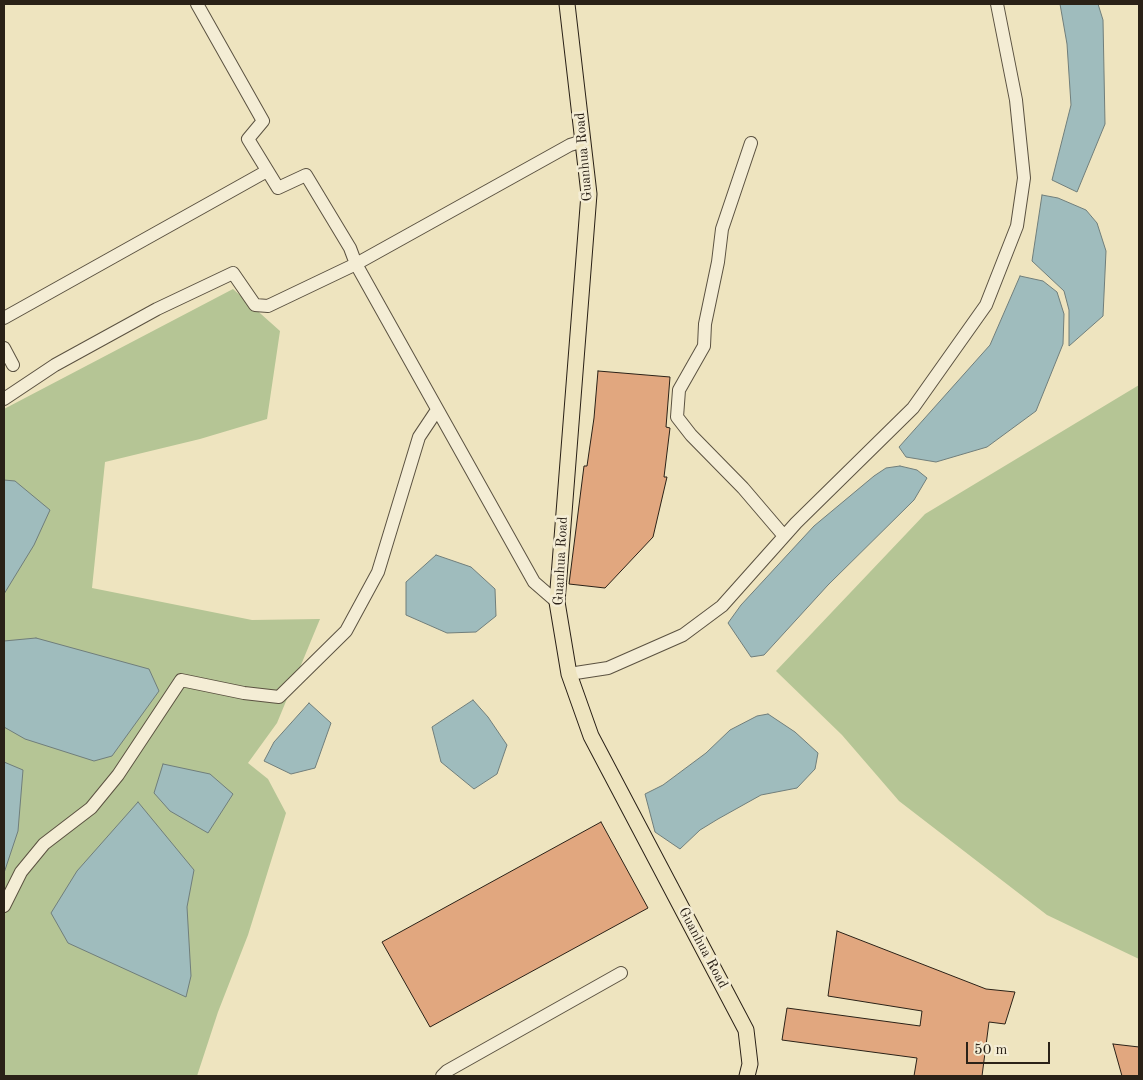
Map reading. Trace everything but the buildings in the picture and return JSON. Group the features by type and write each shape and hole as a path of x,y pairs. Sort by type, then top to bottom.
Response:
{"main road":[{"name":"Guanhua Road","path":"567,4 590,194 557,602 569,674 591,736 746,1030 750,1064 747,1076"}],"street":[{"path":"197,4 263,121 248,139 278,188 306,175 350,248 356,264 534,582 557,602"},
{"path":"569,674 608,668 683,635 722,606 784,536 912,408 986,305 1018,226 1024,178 1016,100 997,4"},
{"path":"4,399 64,360 157,309 233,273 255,305 268,306 356,264 570,145 583,141"},
{"path":"751,143 722,229 718,262 705,324 704,346 679,390 677,417 691,435 743,488 784,536"},
{"path":"4,318 268,171"},
{"path":"4,348 13,365"},
{"path":"4,906 21,872 44,844 91,808 118,775 181,680 244,693 279,697 346,631 378,572 419,437 437,410"},
{"path":"442,1076 446,1071 621,973"}],"green space":[{"path":"233,289 280,331 267,419 200,439 105,462 92,588 252,620 320,619 277,723 248,763 268,779 286,813 248,935 218,1012 197,1076 4,1076 4,409"},
{"path":"1139,385 1139,959 1047,915 899,801 842,735 776,671 925,514"}],"water":[{"path":"1060,4 1098,4 1103,20 1105,124 1077,192 1052,180 1071,105 1067,44"},
{"path":"1042,195 1058,198 1086,210 1097,223 1106,251 1103,316 1069,346 1069,310 1064,291 1032,261"},
{"path":"1020,276 1043,281 1057,292 1064,314 1063,344 1036,411 987,447 936,462 906,457 899,447 990,345"},
{"path":"900,466 917,470 927,478 914,500 828,585 764,655 751,657 728,623 741,605 814,526 874,476 886,468"},
{"path":"4,480 15,481 50,510 34,545 4,594"},
{"path":"436,555 471,567 495,589 496,616 476,632 447,633 406,615 406,582"},
{"path":"36,638 149,669 159,691 112,756 94,761 25,739 4,727 4,641"},
{"path":"473,700 488,717 507,745 497,774 474,789 441,762 432,727"},
{"path":"309,703 331,723 315,768 291,774 264,761 274,742"},
{"path":"768,714 795,732 818,753 815,769 797,788 761,795 700,830 680,849 655,832 645,794 663,785 706,753 730,730 757,716"},
{"path":"4,762 23,770 18,831 4,873"},
{"path":"163,764 210,774 233,794 208,833 170,811 154,793"},
{"path":"138,802 194,870 187,907 191,976 186,997 68,943 51,913 77,871"}]}
